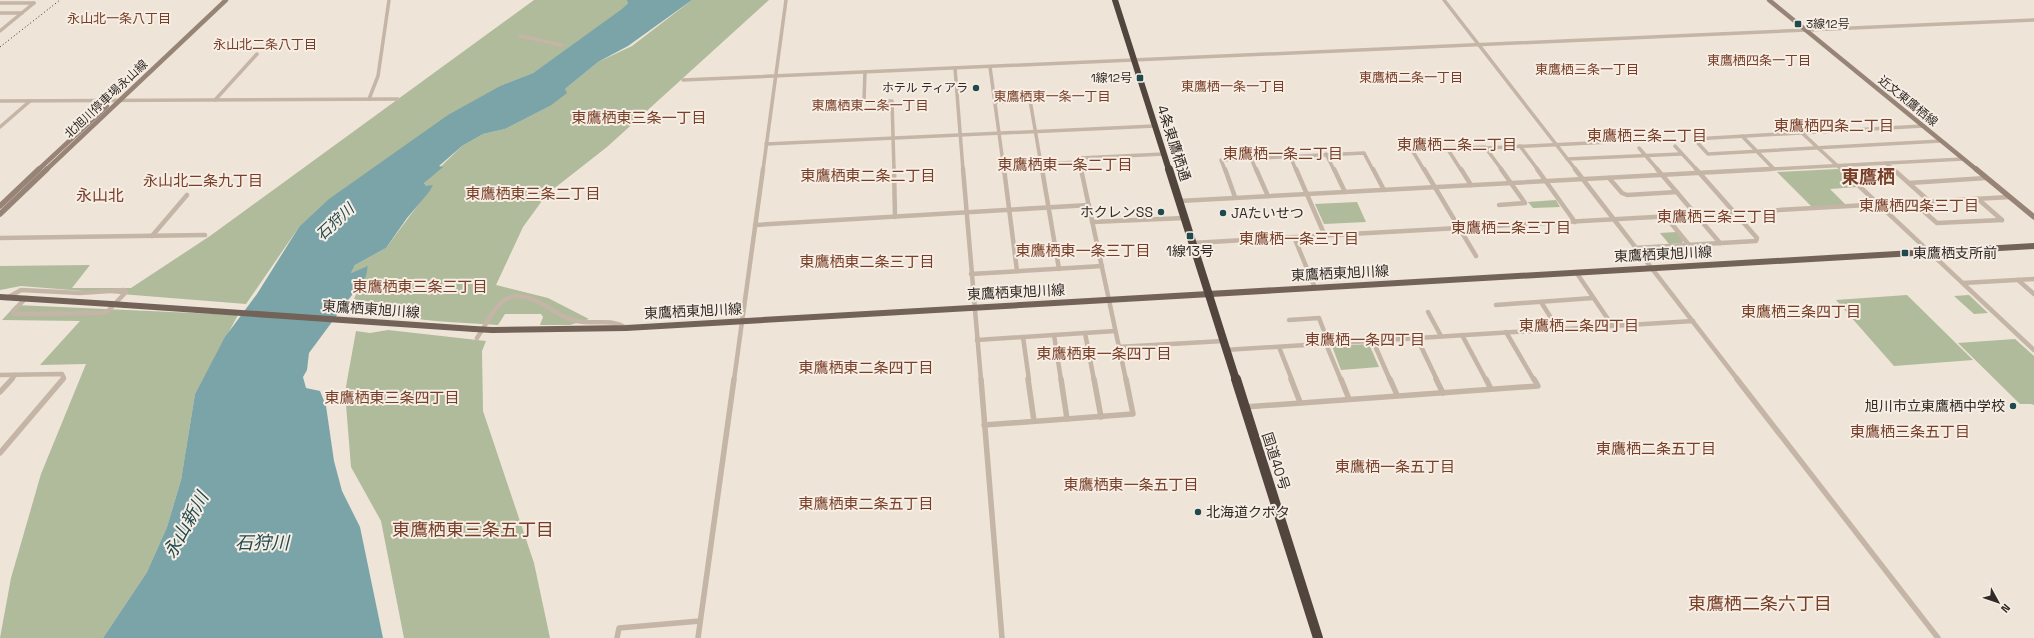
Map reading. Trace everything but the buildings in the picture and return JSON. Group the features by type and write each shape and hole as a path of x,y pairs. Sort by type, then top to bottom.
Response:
{"highway":[{"name":"4条東鷹栖通","path":"1115,0 1208,293"},
{"name":"国道40号","path":"1208,293 1318,638"}],"main road":[{"name":"北旭川停車場永山線","path":"0,214 116,100 221,0"},
{"name":"北旭川停車場永山線","path":"0,206 226,0"},
{"name":"近文東鷹栖線","path":"1769,0 2034,217"},
{"name":"東鷹栖東旭川線","path":"4,298 26,298 474,330 626,328 2034,246"}],"street":[{"path":"369,98 378,76 389,0"},
{"path":"698,638 786,0"},
{"path":"1444,0 1938,638"},
{"path":"0,3 34,3 1,30"},
{"path":"0,13 22,13"},
{"path":"683,80 2034,20"},
{"path":"520,36 562,45"},
{"path":"215,100 257,54"},
{"path":"990,67 1017,271"},
{"path":"955,68 1002,638"},
{"path":"865,72 864,100 869,102 892,101 895,217"},
{"path":"0,101 398,99"},
{"path":"994,102 1030,100 1060,269"},
{"path":"0,127 30,101"},
{"path":"766,144 1155,126"},
{"path":"1923,126 1694,139 1708,154 1941,141"},
{"path":"1802,133 2034,350"},
{"path":"1742,136 1774,169"},
{"path":"1476,256 1412,150 1610,142"},
{"path":"1520,146 1575,222"},
{"path":"1635,248 1756,241 1757,238 1675,146"},
{"path":"1447,148 1471,185"},
{"path":"1486,148 1525,203 1499,205"},
{"path":"1639,148 1720,243"},
{"path":"1235,197 1221,160 1364,152 1384,190"},
{"path":"984,425 1133,414 1079,158 1164,154"},
{"path":"1326,154 1344,192"},
{"path":"1567,159 1682,154"},
{"path":"1290,156 1325,236"},
{"path":"1251,158 1268,196"},
{"path":"1179,201 1963,159"},
{"path":"1041,164 1080,162"},
{"path":"1886,163 1930,202"},
{"path":"1609,178 1622,193 1627,195 1677,192"},
{"path":"1909,183 1986,178"},
{"path":"152,236 187,196"},
{"path":"1192,243 2010,197"},
{"path":"1914,203 1936,224 2002,220 1978,199"},
{"path":"755,225 1089,205"},
{"path":"1666,217 1689,245"},
{"path":"1092,222 1184,218"},
{"path":"0,238 205,235"},
{"path":"1294,238 1315,288"},
{"path":"972,274 1102,266"},
{"path":"1576,272 1612,325"},
{"path":"1963,283 2034,279"},
{"path":"2018,280 2034,294"},
{"path":"4,298 22,290 80,293 124,290 126,292 107,312 89,315 14,314 13,311 26,298"},
{"path":"477,338 500,302 505,297 516,294 542,303 576,321 617,322 626,328"},
{"path":"1496,305 1593,298"},
{"path":"1540,302 1558,329"},
{"path":"1428,312 1441,336"},
{"path":"1289,320 1319,318 1327,344 1349,399"},
{"path":"1118,347 1279,346 1327,344 1693,321"},
{"path":"977,340 1115,331"},
{"path":"1244,407 1538,386 1506,332"},
{"path":"1085,333 1101,417"},
{"path":"1054,335 1067,419"},
{"path":"1462,335 1491,389"},
{"path":"1023,337 1034,421"},
{"path":"1417,338 1443,393"},
{"path":"1373,341 1397,395"},
{"path":"1279,346 1300,402"},
{"path":"0,375 62,374 64,378 0,453"},
{"path":"0,392 15,375"},
{"path":"617,638 619,628 700,621"}],"green space":[{"path":"534,0 630,0 623,9 533,73 502,85 299,227 246,304 21,286 0,290 0,266 90,265 72,288 131,288 210,236"},
{"path":"692,0 769,0 607,147 547,194 523,227 496,285 548,298 589,319 570,325 540,325 543,317 541,314 505,314 498,325 424,320 350,308 368,267 351,273 355,265 386,248 432,186 426,186 424,183 462,146 483,134 505,129 550,106 565,89 598,62 632,46"},
{"path":"1838,169 1857,187 1830,189 1846,205 1812,207 1777,172"},
{"path":"1556,200 1560,207 1533,208 1528,202"},
{"path":"1357,202 1366,222 1324,224 1315,204"},
{"path":"1676,232 1683,241 1682,243 1669,244 1660,233"},
{"path":"1907,295 1973,360 1894,366 1836,300"},
{"path":"1969,295 1988,313 1974,314 1954,296"},
{"path":"16,305 238,315 195,394 181,480 167,527 147,572 103,638 0,638 11,578 41,474 86,364 40,365 80,321 2,320"},
{"path":"388,330 486,341 482,351 483,411 534,563 550,638 404,638 381,521 351,467 345,392 356,331 370,333"},
{"path":"2015,339 2034,356 2034,405 2020,404 1958,343"},
{"path":"1369,344 1379,367 1341,370 1332,346"}],"water":[{"name":"石狩川","path":"627,0 692,0 628,46 598,62 565,89 567,93 550,106 505,129 483,134 462,146 439,166 443,167 424,183 426,186 433,185 429,192 407,218 386,248 355,265 351,273 368,266 366,276 309,353 307,370 303,377 306,388 320,391 326,406 334,461 342,491 360,527 383,638 103,638 147,572 167,527 181,480 195,394 225,337 257,294 299,227 329,199 448,115 502,85 533,73 622,9 628,3"}],"railway":[{"path":"0,47 60,0"}],"place":[{"name":"3線12号","path":"1798,24"},
{"name":"1線12号","path":"1140,78"},
{"name":"ホテル ティアラ","path":"976,88"},
{"name":"ホクレンSS","path":"1161,212"},
{"name":"JAたいせつ","path":"1223,213"},
{"name":"1線13号","path":"1190,236"},
{"name":"東鷹栖支所前","path":"1905,253"},
{"name":"旭川市立東鷹栖中学校","path":"2013,406"},
{"name":"北海道クボタ","path":"1198,512"}],"district":[{"name":"永山北一条八丁目","path":"119,18"},
{"name":"永山北二条八丁目","path":"265,44"},
{"name":"東鷹栖四条一丁目","path":"1759,60"},
{"name":"東鷹栖三条一丁目","path":"1587,69"},
{"name":"東鷹栖二条一丁目","path":"1411,77"},
{"name":"東鷹栖一条一丁目","path":"1233,86"},
{"name":"東鷹栖東一条一丁目","path":"1052,96"},
{"name":"東鷹栖東二条一丁目","path":"870,105"},
{"name":"東鷹栖東三条一丁目","path":"639,118"},
{"name":"東鷹栖四条二丁目","path":"1834,126"},
{"name":"東鷹栖三条二丁目","path":"1647,136"},
{"name":"東鷹栖二条二丁目","path":"1457,145"},
{"name":"東鷹栖一条二丁目","path":"1283,154"},
{"name":"東鷹栖東一条二丁目","path":"1065,165"},
{"name":"東鷹栖東二条二丁目","path":"868,176"},
{"name":"東鷹栖","path":"1868,177"},
{"name":"永山北二条九丁目","path":"203,181"},
{"name":"東鷹栖東三条二丁目","path":"533,194"},
{"name":"永山北","path":"100,195"},
{"name":"東鷹栖四条三丁目","path":"1919,206"},
{"name":"東鷹栖三条三丁目","path":"1717,217"},
{"name":"東鷹栖二条三丁目","path":"1511,228"},
{"name":"東鷹栖一条三丁目","path":"1299,239"},
{"name":"東鷹栖東一条三丁目","path":"1083,251"},
{"name":"東鷹栖東二条三丁目","path":"867,262"},
{"name":"東鷹栖東三条三丁目","path":"420,287"},
{"name":"東鷹栖三条四丁目","path":"1801,312"},
{"name":"東鷹栖二条四丁目","path":"1579,326"},
{"name":"東鷹栖一条四丁目","path":"1365,340"},
{"name":"東鷹栖東一条四丁目","path":"1104,354"},
{"name":"東鷹栖東二条四丁目","path":"866,368"},
{"name":"東鷹栖東三条四丁目","path":"392,398"},
{"name":"東鷹栖三条五丁目","path":"1910,432"},
{"name":"東鷹栖二条五丁目","path":"1656,449"},
{"name":"東鷹栖一条五丁目","path":"1395,467"},
{"name":"東鷹栖東一条五丁目","path":"1131,485"},
{"name":"東鷹栖東二条五丁目","path":"866,504"},
{"name":"東鷹栖東三条五丁目","path":"473,530"},
{"name":"東鷹栖二条六丁目","path":"1760,604"}],"water label":[{"name":"永山新川","path":"186,525"}]}
